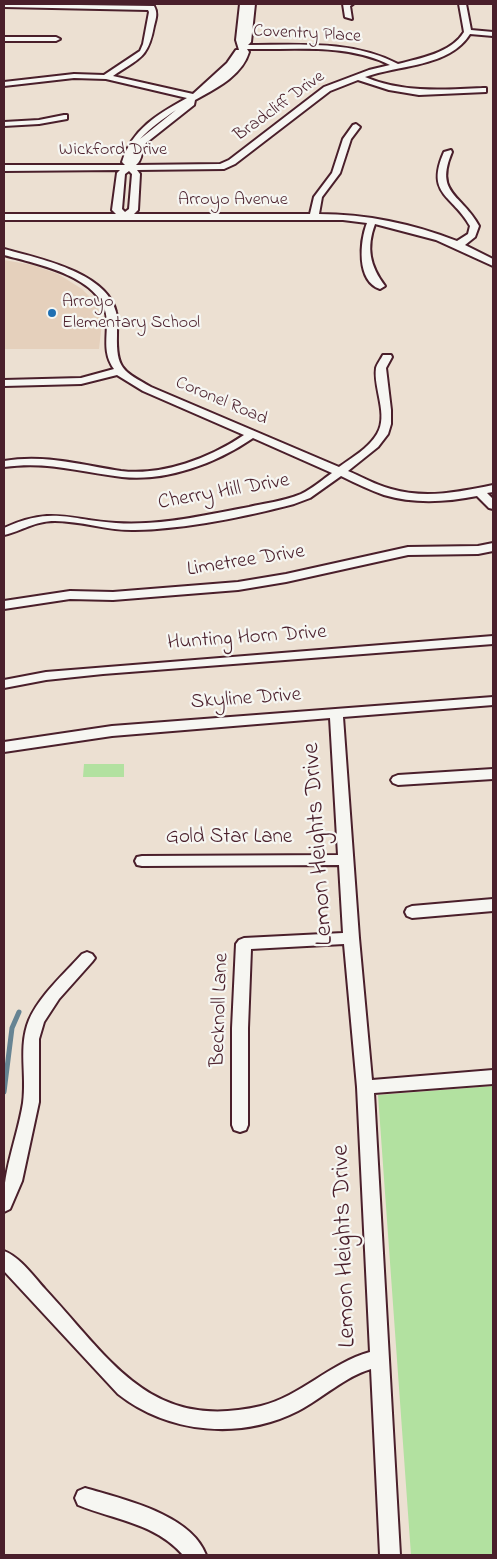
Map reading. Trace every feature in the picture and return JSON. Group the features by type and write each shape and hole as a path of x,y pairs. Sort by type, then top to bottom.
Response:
{"street":[{"path":"243,4 240,40 243,48"},
{"path":"130,166 121,172 117,210 125,217 133,210 136,174 130,166 126,162 128,151 136,138 158,119 186,100 195,97 198,91 232,66 247,42 251,4"},
{"path":"348,4 346,4 346,10 349,17"},
{"path":"463,4 468,32 493,34"},
{"path":"4,5 145,6 153,10 147,44 143,52 106,77"},
{"name":"Bradcliff Drive","path":"221,167 232,162 320,93 358,76 442,54 461,43 468,32"},
{"path":"4,39 56,39"},
{"name":"Coventry Place","path":"243,48 354,50 378,55 398,66"},
{"path":"4,84 74,76 106,77 195,97"},
{"path":"358,76 386,88 412,93 483,90"},
{"path":"4,124 39,122 64,117"},
{"path":"314,217 318,197 336,173 347,139 356,127"},
{"path":"448,152 440,163 442,184 449,195 471,219 475,227 474,232 468,239 458,245"},
{"name":"Wickford Drive","path":"4,168 221,167"},
{"name":"Arroyo Avenue","path":"4,217 314,217 372,221 418,230 458,245"},
{"path":"372,221 366,234 364,249 368,270 380,286"},
{"path":"458,245 493,262"},
{"path":"4,252 60,267 85,280 97,290 110,310 112,320 111,356 120,371 73,382 4,383"},
{"name":"Cherry Hill Drive","path":"4,532 18,524 42,517 61,517 118,527 133,527 290,502 314,492 374,445 384,434 386,410 381,368 386,357"},
{"name":"Coronel Road","path":"120,371 147,389 374,487 401,495 431,498 465,496 493,488"},
{"path":"4,464 30,460 47,461 124,474 154,474 225,451 239,444 252,434"},
{"path":"480,492 493,506"},
{"name":"Limetree Drive","path":"4,605 70,595 114,596 238,586 286,578 408,551 478,550 493,547"},
{"name":"Hunting Horn Drive","path":"4,684 46,676 103,670 493,640"},
{"name":"Skyline Drive","path":"4,747 112,731 493,701"},
{"name":"Lemon Heights Drive","path":"4,1259 113,1376 144,1401 162,1410 207,1419 254,1417 279,1410 318,1389 356,1364 378,1358 365,1087 351,938 336,714"},
{"path":"398,780 493,774"},
{"name":"Gold Star Lane","path":"142,861 346,860"},
{"path":"412,912 493,905"},
{"name":"Becknoll Lane","path":"240,1125 240,1028 244,944 351,938"},
{"path":"4,1204 14,1181 31,1102 31,1039 37,1020 54,995 87,958"},
{"path":"365,1087 493,1077"},
{"path":"378,1358 390,1555"},
{"path":"85,1498 160,1522 178,1536 196,1555"}],"shaded area":[{"name":"Arroyo Elementary School","path":"4,260 33,265 58,274 82,289 97,304 102,323 99,349 4,349"}],"green space":[{"path":"84,764 124,764 124,777 83,777"},
{"path":"493,1086 493,1555 411,1555 378,1095"}],"waterway":[{"path":"4,1092 12,1028 19,1012"}],"place":[{"name":"Arroyo Elementary School","path":"52,313"}]}
